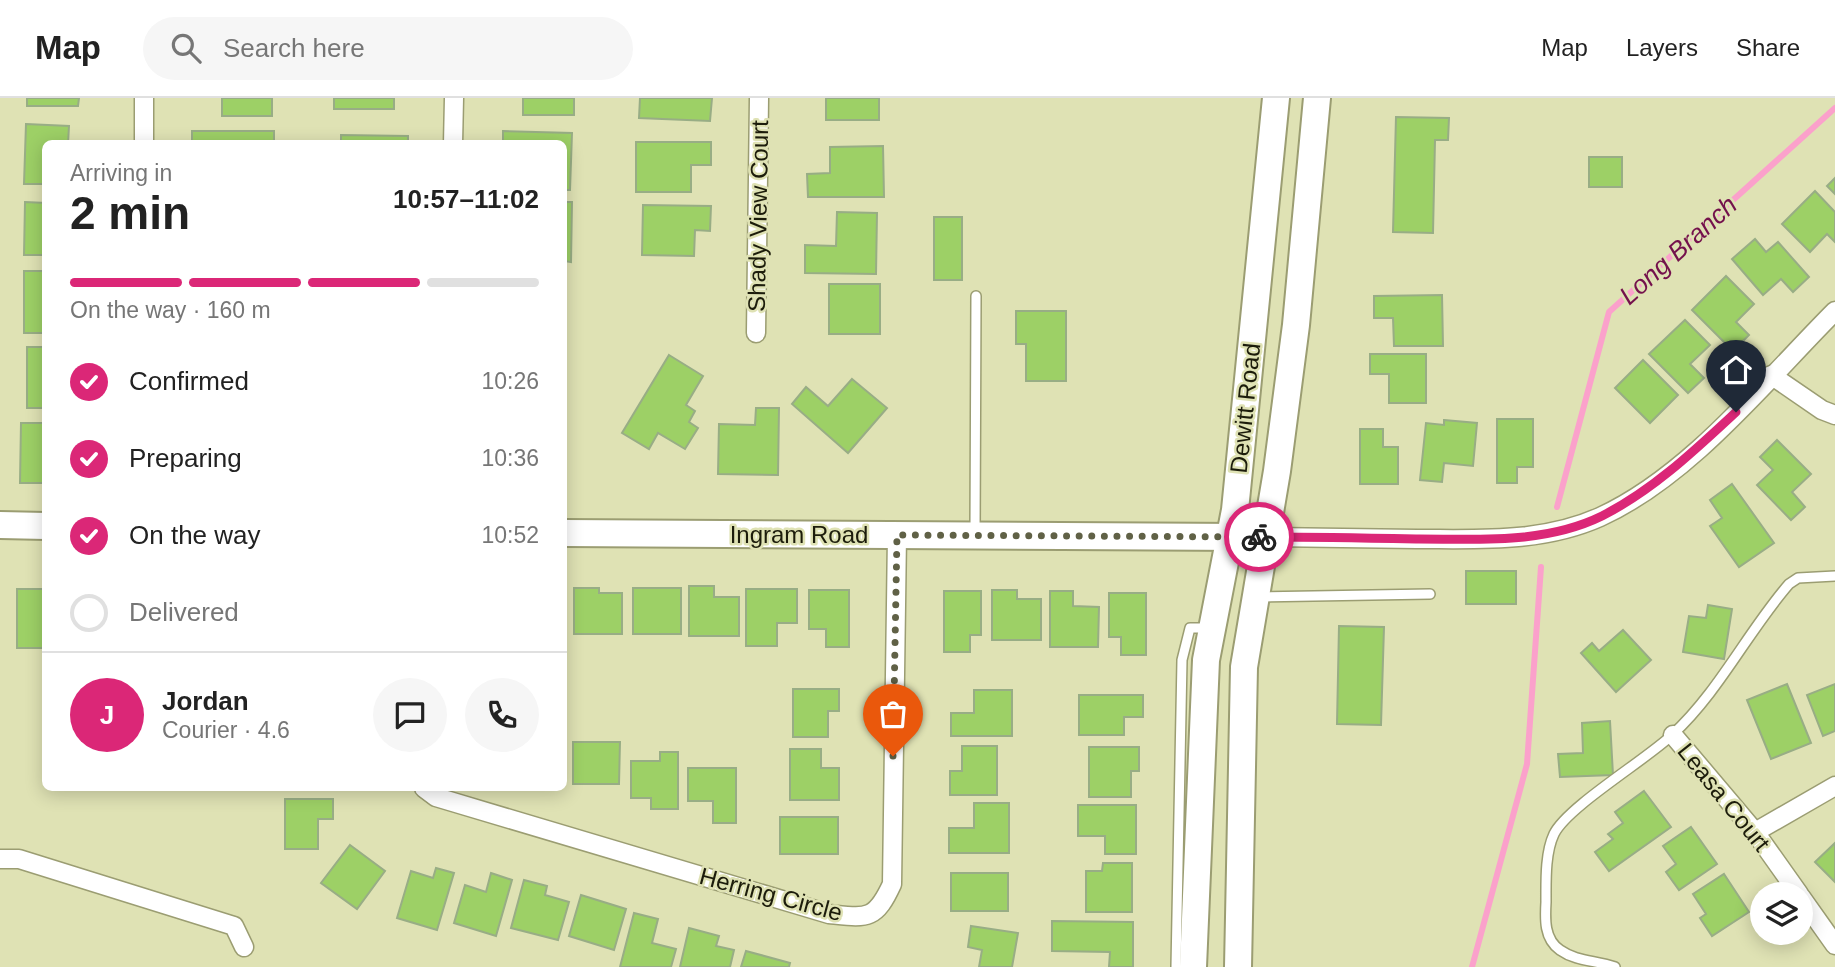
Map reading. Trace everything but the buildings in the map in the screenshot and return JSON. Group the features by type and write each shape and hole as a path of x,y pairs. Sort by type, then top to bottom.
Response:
{"main road":[{"name":"Dewitt Road","path":"1193,967 1206,660 1235,510 1276,98"},
{"name":"Dewitt Road","path":"1238,967 1244,667 1268,537 1296,325 1317,98"},
{"path":"0,525 42,526"},
{"name":"Ingram Road","path":"567,533 1268,537"},
{"path":"1212,628 1250,632"}],"street":[{"path":"144,98 144,140"},
{"path":"453,140 454,98"},
{"name":"Shady View Court","path":"757,333 759,98"},
{"name":"Ingram Road","path":"1268,537 1506,540 1555,532 1600,517 1636,496 1689,456 1835,311"},
{"path":"1771,375 1822,410 1835,415"},
{"name":"Herring Circle","path":"428,791 436,797 829,914 866,918 881,908 892,884 897,535"},
{"name":"Leasa Court","path":"1673,735 1755,832 1790,882"},
{"path":"1755,832 1835,786"},
{"path":"0,859 19,859 234,926 244,947"},
{"name":"Leasa Court","path":"1813,915 1835,946"}],"lane":[{"path":"975,536 976,296"},
{"path":"1615,967 1578,960 1559,950 1549,939 1545,914 1547,869 1553,835 1578,809 1673,735 1731,664 1789,584 1798,578 1835,576"},
{"path":"1258,597 1430,594"},
{"path":"1176,967 1182,660 1190,628 1212,628"}],"waterway":[{"name":"Long Branch","path":"1557,507 1609,312 1835,108"},
{"path":"1472,967 1527,764 1541,567"}],"way so far":[{"path":"893,756 897,535 1259,537"}],"route":[{"path":"1259,537 1506,540 1555,532 1600,517 1636,496 1689,456 1736,412"}]}
